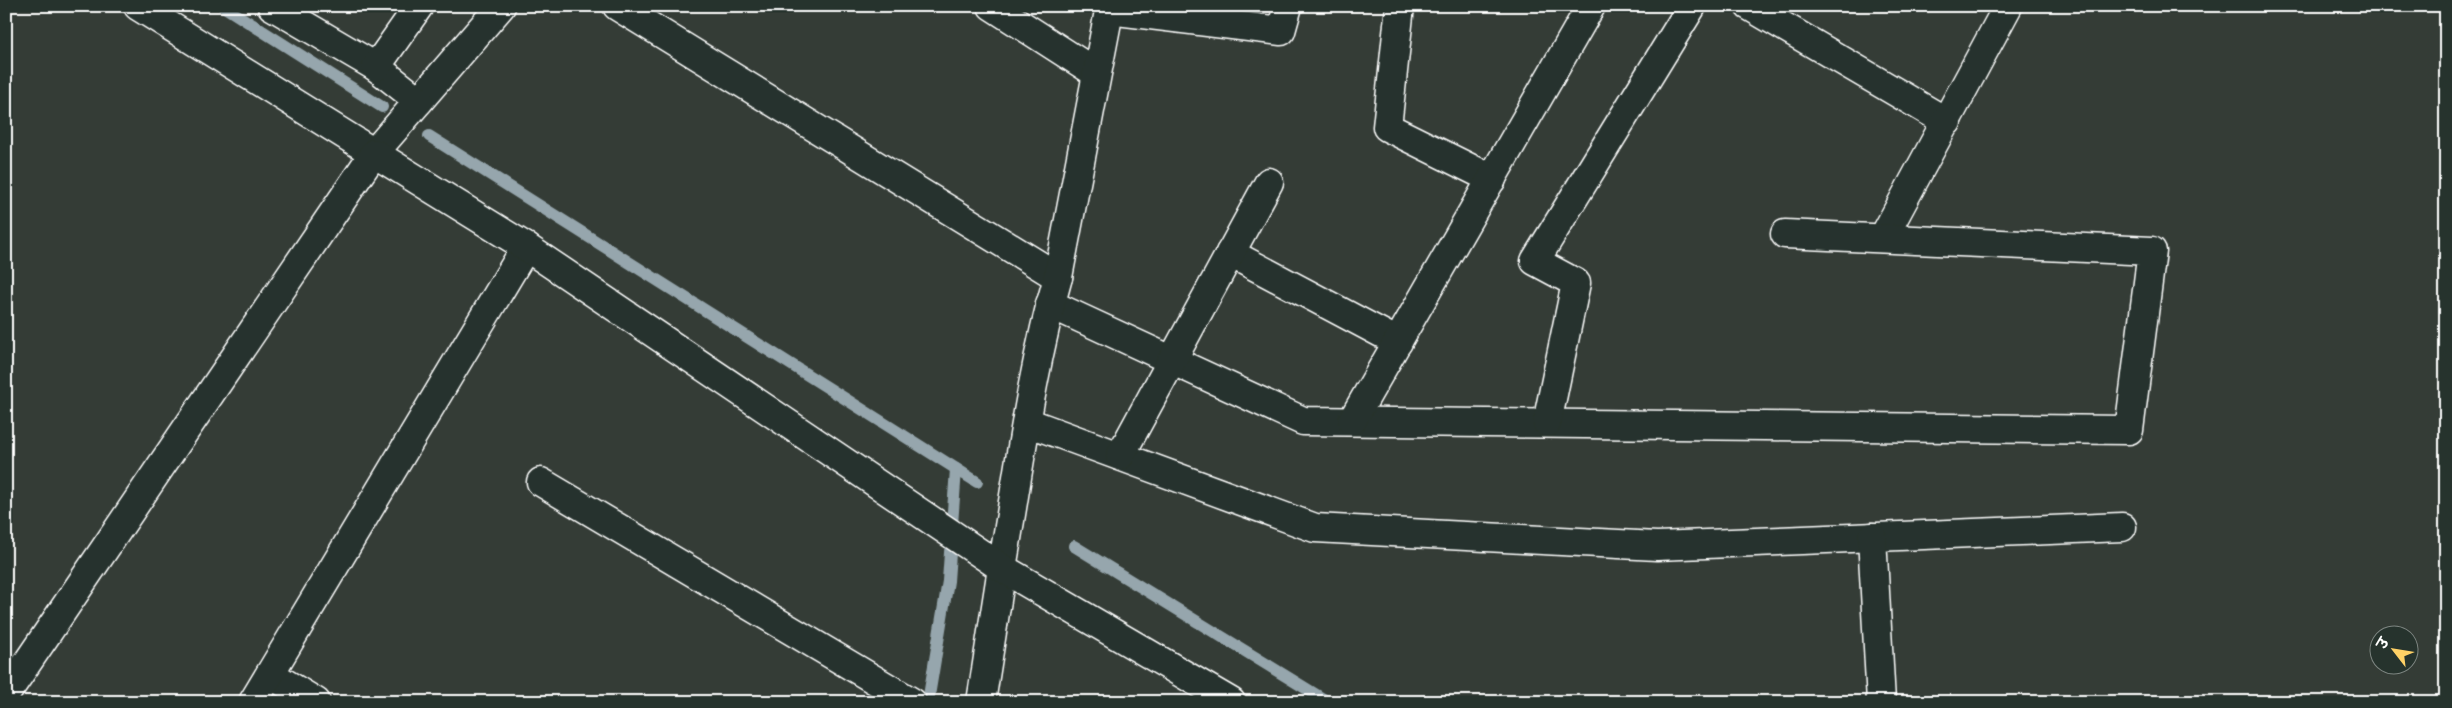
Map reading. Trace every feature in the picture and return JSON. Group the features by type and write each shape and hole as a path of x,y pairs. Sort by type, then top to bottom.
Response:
{"street":[{"path":"138,6 526,247 1002,568 1231,702"},
{"path":"376,67 419,6"},
{"path":"6,694 374,154 501,6"},
{"path":"617,6 1058,277"},
{"path":"992,6 1096,73"},
{"path":"981,702 1027,422 1050,304 1058,277 1109,8 1281,31 1288,6"},
{"path":"1400,6 1387,127 1492,179"},
{"path":"1352,421 1591,6"},
{"path":"1547,423 1576,283 1535,261 1692,6"},
{"path":"1749,6 1947,122"},
{"path":"1883,238 2008,6"},
{"path":"279,8 376,67 419,101"},
{"path":"1120,456 1269,182"},
{"path":"1050,304 1303,421 2129,430 2152,250 1786,234"},
{"path":"253,702 526,247"},
{"path":"1230,253 1398,342"},
{"path":"1027,422 1315,528 1658,546 2122,527"},
{"path":"541,482 912,702"},
{"path":"1872,537 1881,702"},
{"path":"270,674 316,702"}],"waterway":[{"path":"223,6 382,107"},
{"path":"429,136 977,482"},
{"path":"928,702 948,581 956,469"},
{"path":"1074,546 1328,702"}]}
